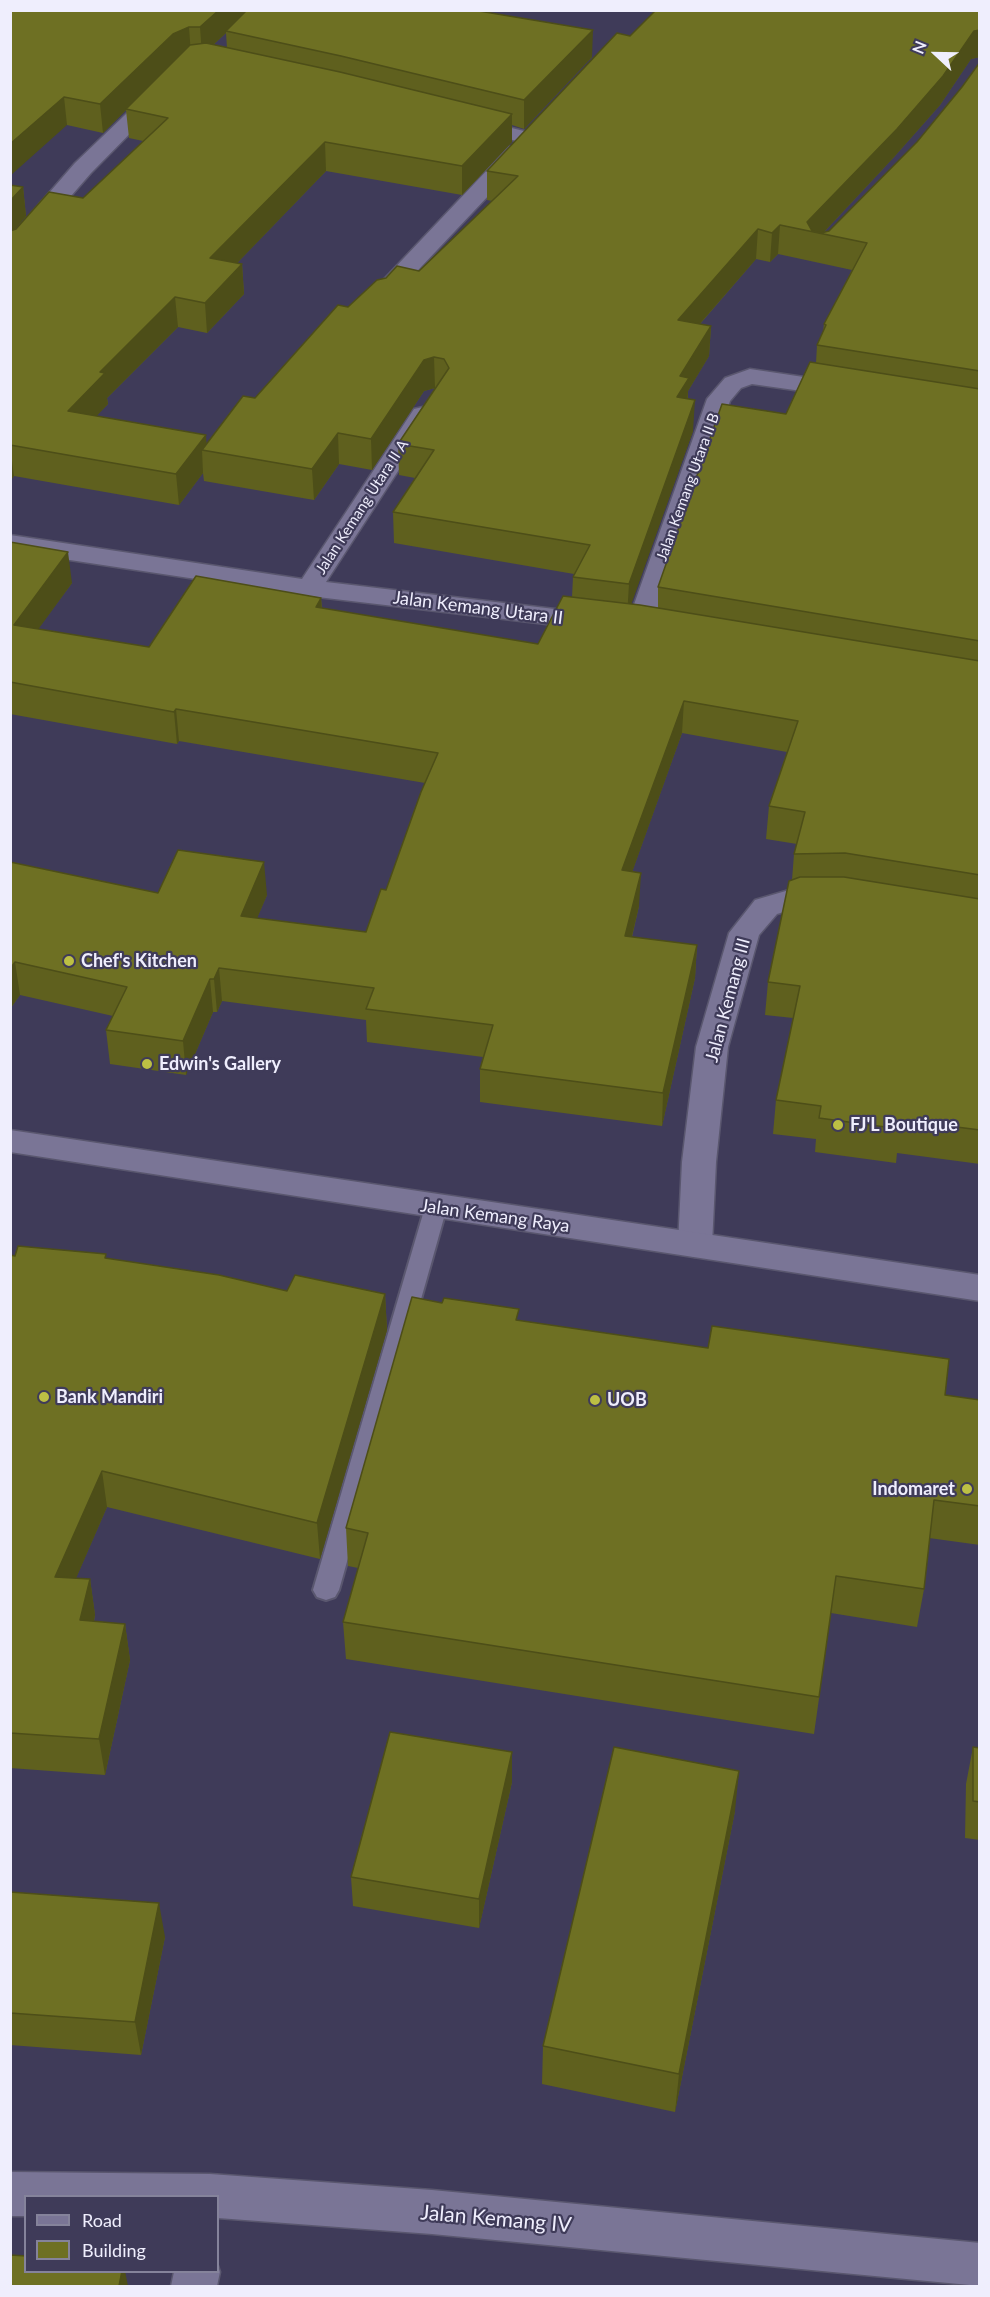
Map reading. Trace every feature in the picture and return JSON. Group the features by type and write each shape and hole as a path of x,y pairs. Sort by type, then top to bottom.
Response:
{"street":[{"path":"10,252 83,168 168,84"},
{"path":"452,119 529,138"},
{"path":"376,301 545,122"},
{"name":"Jalan Kemang Utara II B","path":"650,629 719,399 733,383 750,376 867,394"},
{"name":"Jalan Kemang Utara II A","path":"309,588 435,397"},
{"name":"Jalan Kemang Utara II","path":"10,543 309,588 650,629"},
{"name":"Jalan Kemang III","path":"695,1245 699,1162 712,1047 744,933 766,907 796,898 841,898 862,901"},
{"name":"Jalan Kemang Raya","path":"10,1141 980,1288"},
{"name":"Jalan Kemang IV","path":"10,2194 110,2195"},
{"name":"Jalan Kemang IV","path":"219,2197 432,2212 980,2265"}],"lane":[{"path":"326,1590 436,1207"}],"building":[{"path":"10,10 219,10 200,27 189,27 173,34 100,104 64,97 10,144"},
{"path":"247,10 473,10 593,30 524,100 226,31"},
{"path":"656,10 980,10 980,30 974,31 943,76 897,129 807,222 812,231 821,233 829,231 917,142 980,62 980,371 817,345 826,325 824,324 867,243 780,225 772,233 758,229 678,320 711,326 680,376 689,378 677,397 695,400 629,584 573,577 590,545 393,512 434,450 398,444 449,368 444,359 434,357 424,360 371,439 338,433 312,469 202,450 243,396 255,398 338,305 348,307 377,280 386,278 397,266 419,271 518,176 487,171 617,33 630,36"},
{"path":"206,43 340,72 512,114 462,166 325,142 210,258 242,264 205,303 175,297 100,372 105,373 68,411 206,435 176,474 10,445 10,231 16,229 49,192 83,198 168,118 126,109 190,45"},
{"path":"10,185 23,187 10,201"},
{"path":"810,362 980,389 980,641 658,587 722,404 786,414"},
{"path":"10,542 68,552 14,625 149,647 196,576 321,598 316,607 538,644 563,596 640,605 980,661 980,875 845,853 794,854 805,812 769,806 798,721 684,701 622,870 641,873 625,936 697,945 663,1093 480,1069 493,1025 366,1009 374,988 219,968 214,979 210,979 183,1041 106,1030 127,987 15,962 10,969 10,862 158,893 178,850 264,862 241,916 366,932 381,889 386,890 421,792 438,753 176,709 174,712 10,682"},
{"path":"800,877 844,877 980,899 980,1130 902,1120 900,1129 819,1118 821,1106 776,1100 800,986 768,982 789,881"},
{"path":"18,1246 106,1254 105,1258 219,1275 287,1291 295,1275 385,1294 317,1523 102,1471 55,1577 90,1579 80,1620 125,1624 99,1739 10,1733 10,1255 15,1256"},
{"path":"412,1297 442,1303 444,1298 519,1309 516,1320 708,1348 712,1326 949,1359 945,1395 980,1400 980,1506 934,1500 924,1589 836,1576 819,1697 343,1622 368,1533 346,1528"},
{"path":"390,1732 512,1752 479,1899 351,1877"},
{"path":"614,1747 739,1771 679,2074 543,2046"},
{"path":"973,1747 980,1748 980,1802 973,1801"},
{"path":"10,1892 159,1903 135,2022 10,2013"},
{"path":"10,2255 24,2256 24,2273 122,2273 119,2286 10,2286"}],"place":[{"name":"Chef's Kitchen","path":"69,961"},
{"name":"Edwin's Gallery","path":"147,1064"},
{"name":"FJ'L Boutique","path":"838,1125"},
{"name":"Bank Mandiri","path":"44,1397"},
{"name":"UOB","path":"595,1400"},
{"name":"Indomaret","path":"967,1489"}]}
